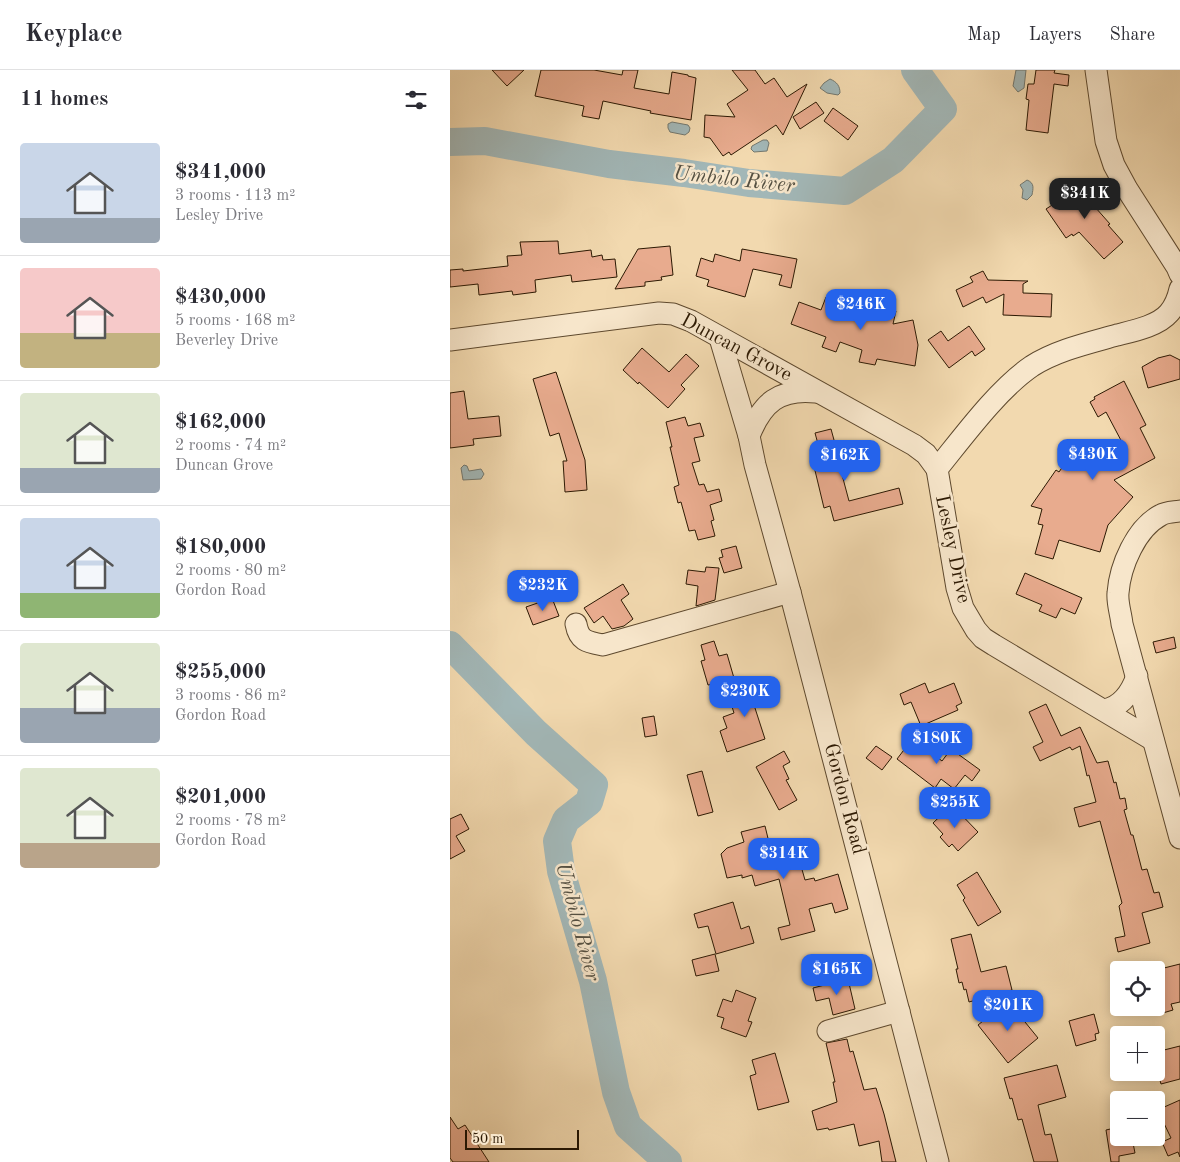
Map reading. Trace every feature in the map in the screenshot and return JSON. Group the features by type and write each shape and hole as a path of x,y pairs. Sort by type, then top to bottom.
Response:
{"street":[{"path":"1096,70 1106,141 1114,166 1180,274"},
{"name":"Lesley Drive","path":"1154,740 983,638 963,608 957,588 937,469 1000,394 1020,374 1049,358 1076,348 1147,327 1168,315 1176,302 1180,290"},
{"name":"Duncan Grove","path":"450,340 659,313 673,314 692,321 914,445 926,454 937,469"},
{"name":"Gordon Road","path":"720,338 749,436 938,1162"},
{"path":"749,436 754,423 764,407 775,398 789,393 807,391 821,393"},
{"path":"1180,510 1162,514 1147,525 1133,544 1124,566 1118,594 1122,624 1180,838"},
{"path":"576,624 578,634 583,639 603,645 790,592"},
{"path":"1104,710 1112,709 1129,694 1136,676"},
{"path":"828,1031 899,1011"}],"shaded area":[{"path":"1016,70 1026,70 1024,88 1018,92 1013,86"},
{"path":"830,79 839,86 840,93 838,95 827,93 820,88"},
{"path":"672,122 688,125 690,128 689,132 685,135 670,132 668,124"},
{"path":"767,140 769,143 767,151 754,152 751,149 752,146"},
{"path":"1027,180 1032,184 1033,188 1032,195 1027,200 1022,198 1023,190 1020,185"},
{"path":"464,465 467,466 469,471 481,469 484,474 481,479 463,480 461,468"}],"building":[{"path":"492,70 524,70 507,86"},
{"path":"541,70 594,70 622,75 623,70 638,70 634,88 669,94 672,72 688,75 696,78 691,120 650,113 651,111 603,101 599,119 582,116 584,106 535,96"},
{"path":"732,70 755,70 765,84 774,78 787,97 807,84 783,135 776,125 731,155 729,152 723,156 710,138 704,137 705,115 735,117 727,104 748,90"},
{"path":"1036,70 1055,70 1054,73 1069,75 1068,86 1054,84 1048,133 1026,130 1029,100 1026,99 1028,84 1034,84"},
{"path":"816,102 824,113 800,129 793,117"},
{"path":"833,108 858,126 848,140 824,121"},
{"path":"1086,183 1100,203 1095,207 1123,242 1104,259 1079,232 1066,238 1046,209"},
{"path":"558,241 559,254 591,250 592,257 602,255 603,260 615,259 617,277 572,282 571,275 535,280 536,292 513,295 512,291 479,295 478,284 450,287 450,270 463,269 463,271 508,266 507,256 522,255 520,242"},
{"path":"670,246 673,275 661,277 662,280 645,282 645,286 615,289 638,249"},
{"path":"742,249 797,259 791,288 779,285 782,275 753,269 745,297 707,286 709,280 696,276 701,258 713,262 715,254 740,261"},
{"path":"983,271 988,280 1028,281 1023,284 1023,293 1052,294 1051,317 1003,315 1004,294 986,303 983,297 963,307 956,290 973,282 970,277"},
{"path":"826,297 872,314 874,307 896,311 893,324 913,320 918,345 915,366 877,359 875,365 859,362 862,350 840,342 836,352 822,347 826,337 791,324 799,302 821,310"},
{"path":"969,326 985,349 975,356 972,351 949,368 928,340 941,331 948,341"},
{"path":"642,348 669,372 686,354 699,366 681,385 685,389 668,408 623,370"},
{"path":"1170,355 1180,360 1180,379 1148,388 1142,367 1158,358"},
{"path":"556,372 585,460 587,490 565,492 563,461 567,461 559,433 550,436 533,379"},
{"path":"1124,381 1146,425 1140,428 1155,458 1114,480 1133,497 1108,525 1100,552 1059,540 1053,559 1035,554 1043,525 1038,524 1042,509 1031,506 1056,470 1059,472 1068,459 1071,462 1075,456 1077,458 1082,450 1096,460 1124,446 1106,412 1098,417 1090,402 1095,399 1094,397"},
{"path":"464,391 468,419 499,416 501,436 473,439 474,445 450,448 450,393"},
{"path":"685,417 688,426 700,423 704,436 694,438 700,461 692,463 699,485 704,484 707,492 719,489 722,501 710,505 714,520 711,521 715,536 698,540 695,530 689,531 681,502 678,503 674,487 679,485 666,422"},
{"path":"831,429 837,451 854,447 859,466 841,471 849,501 899,488 903,504 834,521 830,506 824,508 812,458 821,455 815,433"},
{"path":"736,546 742,568 724,573 719,558 723,557 721,550"},
{"path":"706,567 719,568 715,600 696,606 698,586 686,584 688,570 705,572"},
{"path":"1025,573 1082,598 1075,614 1061,608 1056,618 1039,611 1042,605 1016,594"},
{"path":"623,584 629,594 621,600 633,619 624,626 612,629 603,616 594,623 584,608"},
{"path":"552,598 559,616 533,625 526,607"},
{"path":"1174,637 1176,648 1156,653 1153,642"},
{"path":"714,641 719,656 727,654 736,685 716,691 714,684 708,685 701,661 705,660 701,645"},
{"path":"766,682 772,699 754,705 765,739 727,752 720,731 727,728 723,717 734,713 728,694"},
{"path":"925,683 929,693 954,683 962,703 956,706 958,710 921,726 911,702 904,705 900,694"},
{"path":"1046,704 1061,736 1080,727 1097,763 1108,761 1120,799 1125,798 1127,809 1124,810 1142,870 1147,869 1154,893 1159,892 1163,907 1142,913 1150,943 1118,952 1115,938 1125,936 1119,906 1122,903 1100,821 1079,827 1074,808 1096,802 1089,775 1087,776 1080,746 1072,750 1070,747 1040,761 1033,747 1043,742 1029,712"},
{"path":"654,716 657,735 645,737 642,718"},
{"path":"913,738 942,761 951,749 980,770 972,781 965,775 954,789 941,779 935,788 897,759"},
{"path":"876,746 892,757 882,770 866,758"},
{"path":"784,751 790,762 783,766 789,779 786,780 797,800 779,810 756,767"},
{"path":"702,771 713,812 698,816 687,775"},
{"path":"952,805 978,832 958,851 952,844 949,847 940,837 943,834 933,823"},
{"path":"461,814 469,829 456,836 465,851 450,859 450,819"},
{"path":"765,826 773,859 797,852 805,880 814,878 815,881 838,874 848,909 835,913 832,903 809,909 815,931 781,940 778,928 790,925 779,879 755,886 752,875 742,878 742,875 727,878 721,854 727,848 744,842 741,832"},
{"path":"977,872 1001,912 978,926 957,885"},
{"path":"733,902 741,929 749,926 754,943 716,954 708,926 698,928 694,914"},
{"path":"971,934 981,972 1006,966 1012,990 969,1002 966,989 964,990 962,982 959,983 956,969 958,969 951,939"},
{"path":"715,954 719,971 696,976 692,960"},
{"path":"1180,964 1180,1002 1171,1004 1173,1010 1165,1012 1165,968"},
{"path":"848,979 855,1009 833,1015 829,998 816,1001 813,988"},
{"path":"736,990 756,998 748,1021 752,1022 746,1037 721,1028 724,1018 717,1016 723,999 732,1002"},
{"path":"1008,1001 1038,1038 1008,1063 978,1025"},
{"path":"1094,1014 1099,1033 1095,1034 1096,1040 1076,1046 1069,1021"},
{"path":"847,1039 850,1052 853,1051 864,1090 876,1088 896,1162 882,1162 879,1141 859,1146 854,1124 829,1130 828,1128 817,1130 812,1111 837,1102 833,1082 835,1082 826,1043"},
{"path":"1180,1046 1180,1079 1161,1084 1160,1081 1165,1081 1165,1050"},
{"path":"775,1053 789,1102 758,1110 750,1076 756,1074 752,1060"},
{"path":"1057,1065 1066,1097 1038,1105 1045,1135 1051,1134 1058,1162 1034,1162 1022,1119 1018,1120 1004,1078"},
{"path":"1180,1100 1180,1157 1178,1152 1168,1156 1164,1146 1165,1141 1171,1138 1165,1126 1165,1107"},
{"path":"450,1117 458,1129 465,1125 489,1162 453,1162 450,1158"},
{"path":"1110,1129 1110,1146 1134,1146 1135,1153 1119,1156 1119,1162 1111,1162 1106,1130"}],"waterway":[{"name":"Umbilo River","path":"450,142 485,141 609,164 749,183 845,191 893,160 943,109 915,70"},
{"name":"Umbilo River","path":"450,645 536,733 594,785 589,802 566,820 557,841 561,871 593,981 616,1092 628,1126 668,1162"}]}
